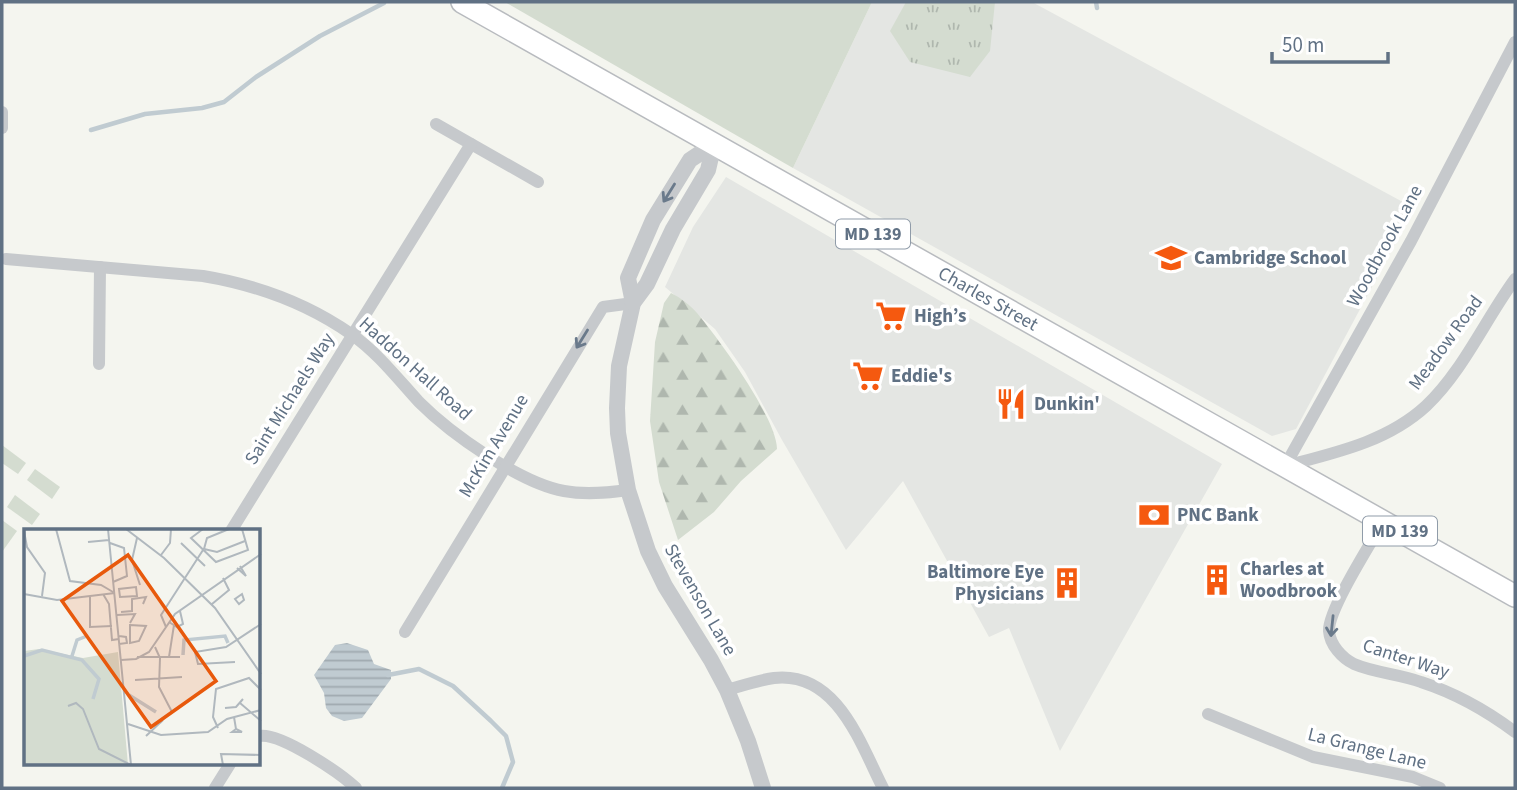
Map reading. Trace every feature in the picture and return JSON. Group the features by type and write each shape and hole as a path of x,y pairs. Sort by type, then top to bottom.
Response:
{"main road":[{"name":"Charles Street","path":"462,2 1515,596"}],"street":[{"name":"Woodbrook Lane","path":"1284,466 1411,241 1515,42"},
{"path":"2,112 2,128"},
{"path":"436,124 538,182"},
{"name":"Saint Michaels Way","path":"231,529 471,144"},
{"name":"Stevenson Lane","path":"714,144 708,170 673,229 647,284 633,303 622,345 617,399 618,433 628,490 639,530 656,569 727,690 748,741 763,788"},
{"name":"Haddon Hall Road","path":"6,259 203,276 255,287 297,302 353,335 437,418 505,465 544,486 561,491 599,494 628,490"},
{"path":"99,364 100,267"},
{"name":"Meadow Road","path":"1284,466 1359,446 1404,423 1426,406 1455,370 1515,279"},
{"name":"McKim Avenue","path":"405,632 603,307 633,303"},
{"name":"Canter Way","path":"1383,522 1334,611 1329,633 1333,645 1352,663 1447,692 1515,732"},
{"path":"727,690 774,678 813,684 829,696 850,722 883,788"},
{"name":"La Grange Lane","path":"1208,714 1314,757 1413,777 1440,788"},
{"path":"261,735 278,738 343,776 356,788"},
{"path":"215,788 229,766"}],"shaded area":[{"name":"Cambridge School","path":"872,2 1032,2 1414,208 1296,429 1272,436 793,168"},
{"path":"726,177 1222,464 1060,751 1009,628 989,637 903,481 846,550 745,372 715,329 665,287 693,227"},
{"path":"347,643 368,650 374,664 391,670 391,679 362,718 344,721 332,716 326,708 324,693 314,675 335,645"}],"green space":[{"path":"505,2 872,2 793,168"},
{"path":"906,2 995,2 990,51 970,77 910,62 890,31"},
{"path":"671,293 697,313 732,359 767,418 777,449 741,481 714,512 678,540 659,482 650,421 655,342 664,303"},
{"path":"2,445 26,463 18,474 2,463"},
{"path":"35,469 60,487 52,499 27,480"},
{"path":"15,495 40,514 32,525 7,507"},
{"path":"2,520 17,531 2,552"}],"waterway":[{"path":"1096,2 1097,8"},
{"path":"91,130 145,114 202,108 224,102 256,77 320,36 384,3"},
{"path":"388,675 419,669 453,686 491,721 506,736 513,762 502,788"}],"place":[{"name":"Cambridge School","path":"1171,258"},
{"name":"High’s","path":"891,316"},
{"name":"Eddie's","path":"868,376"},
{"name":"Dunkin'","path":"1011,404"},
{"name":"PNC Bank","path":"1154,515"},
{"name":"Charles at Woodbrook","path":"1217,580"},
{"name":"Baltimore Eye Physicians","path":"1067,583"}]}
